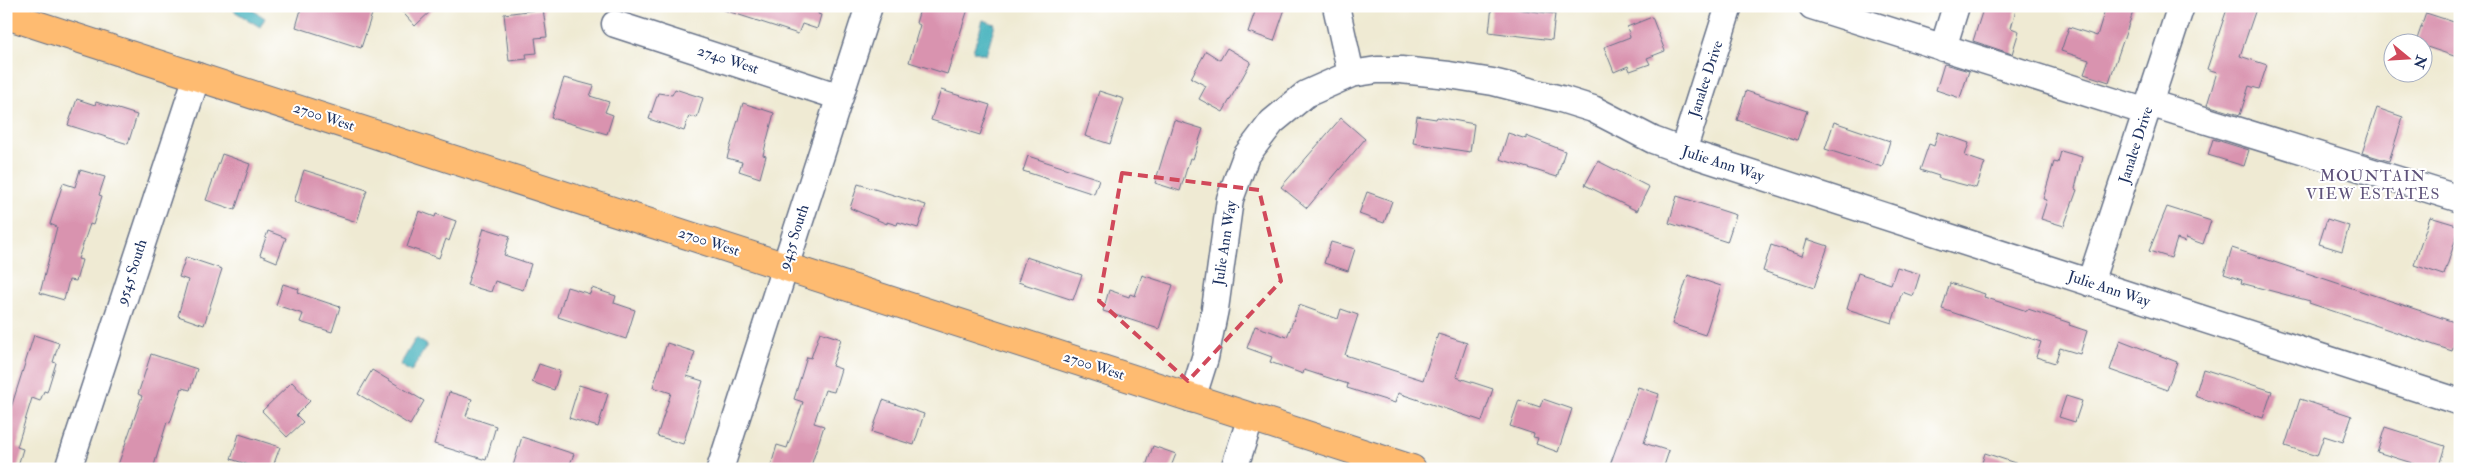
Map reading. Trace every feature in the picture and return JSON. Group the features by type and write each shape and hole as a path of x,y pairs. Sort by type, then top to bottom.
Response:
{"main road":[{"name":"2700 West","path":"6,14 1412,469"}],"street":[{"name":"9435 South","path":"720,469 870,6"},
{"path":"1336,6 1352,74"},
{"name":"Janalee Drive","path":"1683,151 1729,6"},
{"path":"1812,6 1943,48 2460,200"},
{"path":"1943,48 1956,6"},
{"name":"Janalee Drive","path":"2090,283 2181,6"},
{"name":"2740 West","path":"616,24 840,97"},
{"name":"Julie Ann Way","path":"1192,398 1205,358 1215,310 1230,199 1246,156 1272,122 1306,94 1352,74 1401,70 1449,75 1529,90 1592,109 1653,140 1683,151 2460,402"},
{"name":"9545 South","path":"68,469 197,76"},
{"path":"1234,469 1251,417"}],"highlighted area":[{"path":"1122,173 1259,190 1281,281 1188,381 1099,301"}],"water":[{"path":"237,6 246,6 265,18 260,27 234,11"},
{"path":"983,20 995,24 986,55 973,51"},
{"path":"416,338 427,345 411,372 400,365"}],"building":[{"path":"302,6 357,6 373,11 361,48 296,27"},
{"path":"397,6 436,6 415,26"},
{"path":"725,6 820,6 818,14 821,15 817,29 802,24 798,34 724,10"},
{"path":"921,6 969,6 947,74 909,62 920,25 916,23"},
{"path":"1257,6 1286,6 1274,41 1248,32"},
{"path":"1492,6 1555,14 1552,40 1489,32"},
{"path":"1984,6 2017,6 2011,28 2019,31 2012,54 1973,41"},
{"path":"2106,6 2135,6 2109,82 2084,74 2089,60 2061,51 2069,27 2097,36"},
{"path":"2228,6 2257,6 2240,56 2267,65 2259,89 2249,86 2240,115 2207,105 2217,72 2207,69"},
{"path":"543,9 547,37 535,38 537,53 526,54 527,59 509,61 504,14"},
{"path":"2426,13 2460,24 2460,58 2434,49 2434,32 2419,32"},
{"path":"1652,17 1665,51 1647,58 1650,64 1630,71 1628,66 1614,72 1604,47 1630,37 1627,27"},
{"path":"1227,48 1251,62 1223,112 1199,99 1206,86 1191,78 1206,51 1220,60"},
{"path":"1944,64 1969,71 1960,98 1936,90"},
{"path":"564,78 594,86 590,96 609,102 605,112 613,115 607,134 551,118"},
{"path":"675,89 703,98 697,118 689,116 684,131 649,119 658,93 672,95"},
{"path":"941,90 990,105 980,135 931,120"},
{"path":"1099,91 1124,99 1110,144 1085,136"},
{"path":"1746,91 1807,111 1797,140 1737,120"},
{"path":"77,99 95,105 96,102 137,115 128,144 68,125"},
{"path":"743,103 774,113 763,155 766,156 760,178 739,171 742,162 727,158"},
{"path":"2377,108 2403,117 2389,161 2362,153"},
{"path":"1417,116 1436,119 1437,117 1474,124 1470,152 1413,143"},
{"path":"1341,118 1365,139 1307,208 1281,187"},
{"path":"1174,120 1203,129 1193,159 1190,158 1180,191 1155,183"},
{"path":"1834,122 1890,141 1882,167 1825,149"},
{"path":"1938,132 1969,143 1965,156 1985,163 1976,188 1938,178 1939,176 1920,170 1929,144 1934,146"},
{"path":"1508,133 1526,139 1526,136 1565,151 1557,177 1500,159"},
{"path":"2213,139 2249,150 2244,166 2208,155"},
{"path":"2061,151 2082,157 2075,189 2077,190 2064,226 2041,219 2047,200 2043,199 2054,162 2058,163"},
{"path":"222,154 250,164 235,210 206,200"},
{"path":"1028,156 1099,179 1094,194 1023,171"},
{"path":"1598,161 1649,187 1637,211 1585,185"},
{"path":"80,170 105,177 99,195 102,196 93,225 90,224 78,259 82,260 76,281 69,280 64,300 40,293 57,227 50,224 63,183 75,187"},
{"path":"304,170 367,190 357,222 294,202"},
{"path":"858,184 926,205 918,228 898,222 897,225 887,222 887,224 850,208"},
{"path":"1367,192 1392,201 1384,223 1359,214"},
{"path":"1677,196 1736,215 1727,242 1669,223"},
{"path":"2167,207 2211,221 2203,244 2186,238 2185,242 2177,239 2171,258 2149,251"},
{"path":"419,211 435,217 436,214 456,221 449,241 446,239 439,258 407,247"},
{"path":"2430,217 2460,226 2444,275 2414,265"},
{"path":"2327,219 2349,226 2342,251 2319,244"},
{"path":"484,228 510,236 504,255 531,264 523,290 495,281 491,292 467,285"},
{"path":"268,231 286,238 277,262 260,255"},
{"path":"1807,239 1828,246 1814,288 1763,271 1771,245 1802,256"},
{"path":"1331,242 1355,249 1348,271 1324,263"},
{"path":"2232,248 2460,324 2452,351 2309,303 2310,301 2241,283 2242,280 2224,274"},
{"path":"186,257 222,269 204,325 178,316 188,280 179,277"},
{"path":"1026,257 1082,275 1073,300 1018,282"},
{"path":"1897,267 1920,274 1913,296 1902,292 1892,323 1847,309 1858,273 1891,284"},
{"path":"1142,275 1173,285 1159,329 1103,311 1109,290 1129,297 1130,294 1135,296"},
{"path":"1688,275 1721,286 1705,335 1672,324"},
{"path":"1950,283 1985,294 1984,297 2027,311 2028,309 2070,323 2069,325 2087,331 2080,354 2060,348 2055,363 2036,357 2041,342 1942,309"},
{"path":"283,284 299,289 298,293 340,307 332,332 300,322 303,314 276,305"},
{"path":"567,287 590,294 592,288 616,296 614,303 635,310 626,339 558,317"},
{"path":"1299,305 1338,319 1341,309 1358,315 1345,355 1423,380 1438,334 1467,343 1456,377 1493,389 1482,421 1398,393 1395,403 1347,388 1348,384 1304,370 1303,374 1270,362 1272,357 1247,348 1255,326 1287,337"},
{"path":"820,332 841,339 832,366 841,369 834,392 825,390 814,423 824,426 810,469 770,469 777,445 787,448 803,402 794,399 807,357 811,358"},
{"path":"34,335 59,343 53,362 56,363 47,392 44,391 40,401 32,398 17,447 23,449 17,469 6,469 6,413 9,414"},
{"path":"2120,340 2177,362 2167,390 2110,370"},
{"path":"667,343 695,352 687,376 703,381 683,444 657,436 671,393 653,387"},
{"path":"151,354 197,369 190,390 182,388 170,423 167,422 153,469 130,469 118,465 142,396 138,394"},
{"path":"539,364 560,371 554,390 532,382"},
{"path":"2203,369 2272,391 2263,418 2195,396"},
{"path":"372,370 424,401 410,425 358,394"},
{"path":"292,382 310,401 296,415 303,422 287,437 262,411"},
{"path":"579,385 608,394 598,427 569,418"},
{"path":"1638,387 1659,394 1644,443 1669,451 1663,469 1620,469 1610,465"},
{"path":"449,392 472,399 466,416 496,426 486,460 434,444"},
{"path":"2066,396 2082,401 2075,422 2059,417"},
{"path":"1543,399 1572,409 1558,452 1536,444 1538,438 1533,437 1534,434 1510,426 1519,400 1540,407"},
{"path":"2300,399 2352,416 2343,442 2324,436 2317,456 2285,446"},
{"path":"883,400 924,414 914,445 872,432"},
{"path":"2385,427 2445,446 2438,469 2431,469 2377,452"},
{"path":"239,434 280,447 272,469 261,469 231,459"},
{"path":"522,437 574,454 568,469 512,469"},
{"path":"1153,446 1176,454 1170,469 1145,469"},
{"path":"1985,453 2024,466 2024,469 1980,469"}],"district":[{"name":"MOUNTAIN VIEW ESTATES","path":"2373,185"}]}
